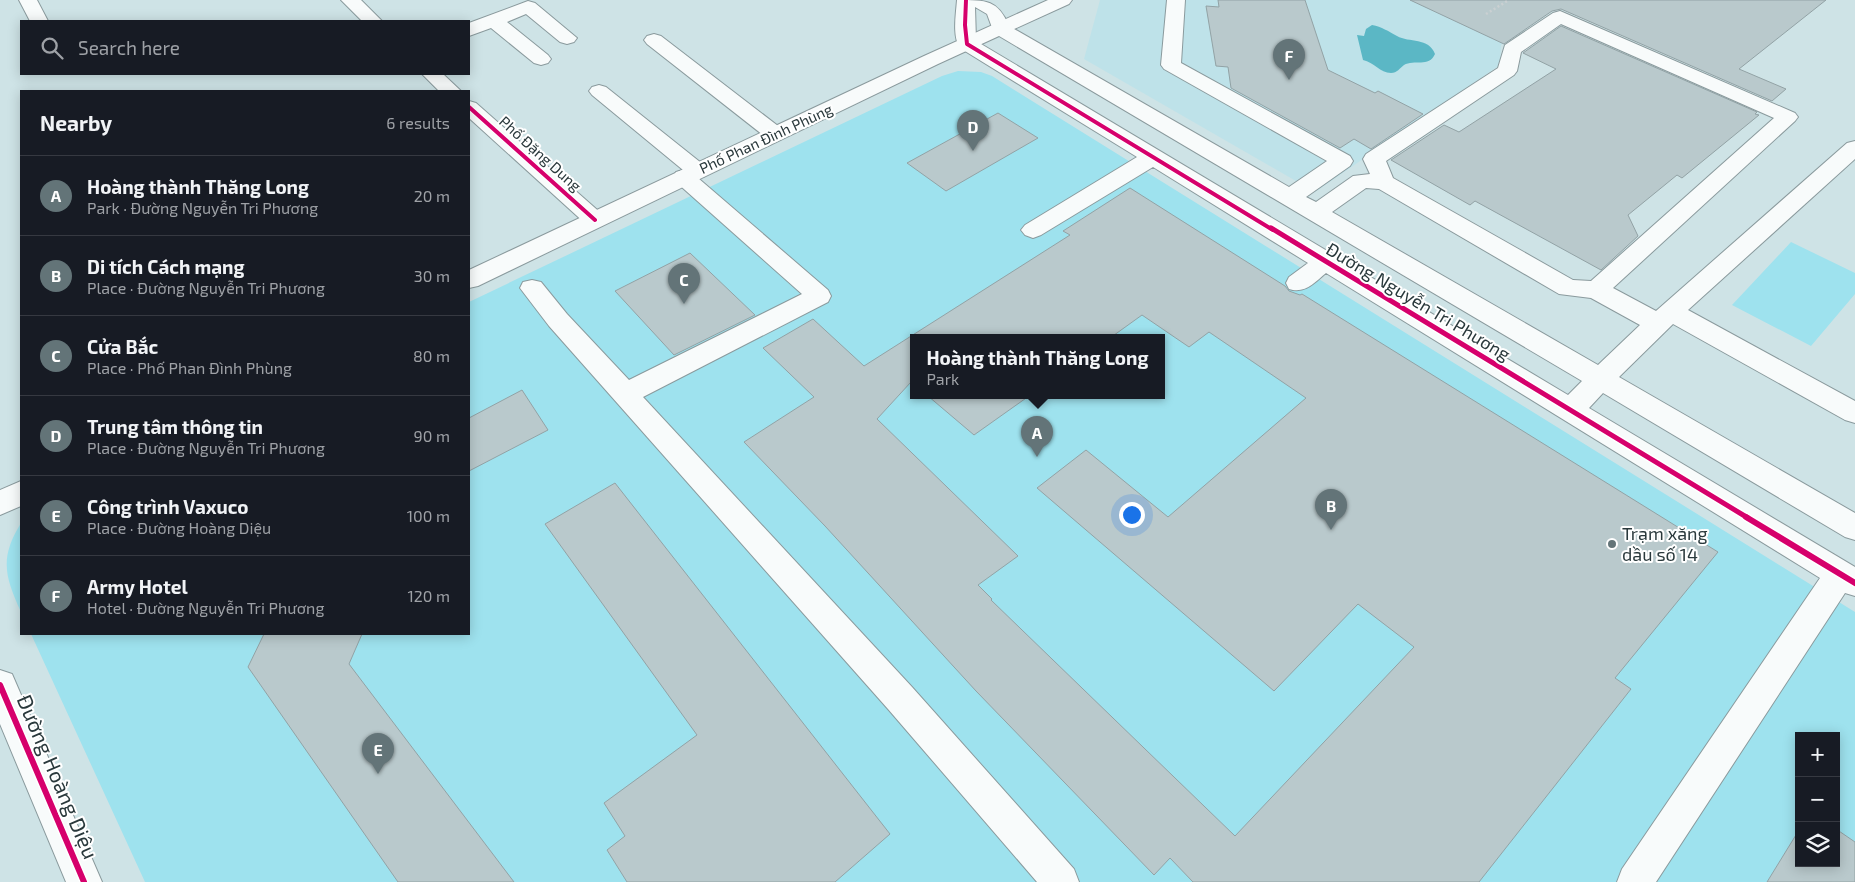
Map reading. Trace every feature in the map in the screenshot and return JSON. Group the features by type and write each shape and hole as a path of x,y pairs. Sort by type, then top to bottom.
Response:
{"street":[{"path":"28,0 38,20"},
{"path":"350,0 372,20"},
{"path":"966,0 964,25 967,44"},
{"path":"978,0 995,11 1001,30"},
{"name":"Phố Phan Đình Phùng","path":"471,275 595,220 1064,0"},
{"path":"1176,0 1171,65 1342,161 1289,198"},
{"path":"470,30 528,7 567,38"},
{"path":"1384,182 1374,159 1507,71 1512,49 1560,17 1788,117 1596,290"},
{"path":"494,21 541,60"},
{"name":"Đường Nguyễn Tri Phương","path":"1001,30 1855,528"},
{"path":"654,40 775,134"},
{"name":"Đường Nguyễn Tri Phương","path":"967,44 1847,578"},
{"path":"433,75 450,90"},
{"path":"599,91 819,296 625,394"},
{"name":"Phố Đặng Dung","path":"470,108 595,220"},
{"path":"1570,410 1665,317 1855,148"},
{"path":"1033,230 1153,157"},
{"path":"1316,214 1361,181 1384,182 1568,288 1596,290 1665,317 1855,413"},
{"path":"1298,283 1325,262"},
{"path":"532,288 625,394 900,698 1061,882"},
{"path":"0,503 20,493"},
{"path":"1635,882 1847,578"},
{"name":"Đường Hoàng Diệu","path":"0,685 84,882"}],"path":[{"path":"1486,14 1509,0"}],"shaded area":[{"path":"1100,0 1452,0 1520,31 1501,45 1500,65 1315,192 1084,59"},
{"path":"1372,25 1402,38 1424,43 1435,54 1429,61 1408,63 1393,73 1387,73 1363,60 1357,35 1364,36 1366,29"},
{"path":"958,71 981,72 992,76 1855,612 1855,882 145,882 31,635 470,635 470,302 942,76"},
{"path":"1791,242 1855,273 1855,294 1811,346 1732,305"},
{"path":"20,525 20,610 8,577 7,566 7,556 14,535"}],"building":[{"path":"1218,0 1305,0 1328,70 1375,93 1378,91 1423,114 1371,149 1354,139 1340,148 1231,88 1228,67 1216,66 1206,6 1219,7"},
{"path":"1410,0 1826,0 1739,69 1786,89 1772,101 1561,9 1552,11 1504,44"},
{"path":"1561,26 1757,112 1755,114 1759,115 1682,178 1677,175 1628,215 1638,236 1601,270 1475,201 1470,205 1391,160 1444,125 1459,132 1556,69 1523,53"},
{"path":"998,113 1038,138 946,191 907,163"},
{"path":"1130,188 1285,286 1289,291 1302,294 1718,552 1615,678 1631,689 1479,882 1193,882 1170,858 1154,875 976,691 825,526 744,442 814,397 763,348 813,319 864,366 910,337 910,383 877,419 1018,556 978,585 991,600 1235,836 1414,647 1358,604 1274,691 1037,488 1086,450 1168,517 1306,398 1209,332 1189,347 1142,315 1116,334 914,334 1070,235 1063,231"},
{"path":"690,253 755,315 674,355 615,291"},
{"path":"522,390 548,430 470,470 470,417"},
{"path":"932,399 1025,399 974,435"},
{"path":"615,483 890,834 835,882 627,882 607,850 625,836 604,803 697,735 545,524"},
{"path":"264,635 362,635 349,664 514,882 398,882 248,667"},
{"path":"1840,832 1855,842 1855,882 1767,882 1795,836 1795,867 1840,867"}],"cycle path":[{"path":"966,0 965,25 967,44 1855,583"},
{"path":"470,108 595,220"},
{"path":"0,685 84,882"}],"place":[{"name":"Army Hotel","path":"1289,80"},
{"name":"Trung tâm thông tin","path":"973,151"},
{"name":"Cửa Bắc","path":"684,304"},
{"name":"Hoàng thành Thăng Long","path":"1037,457"},
{"name":"Di tích Cách mạng","path":"1331,530"},
{"name":"Trạm xăng dầu số 14","path":"1612,544"},
{"name":"Công trình Vaxuco","path":"378,774"}]}
